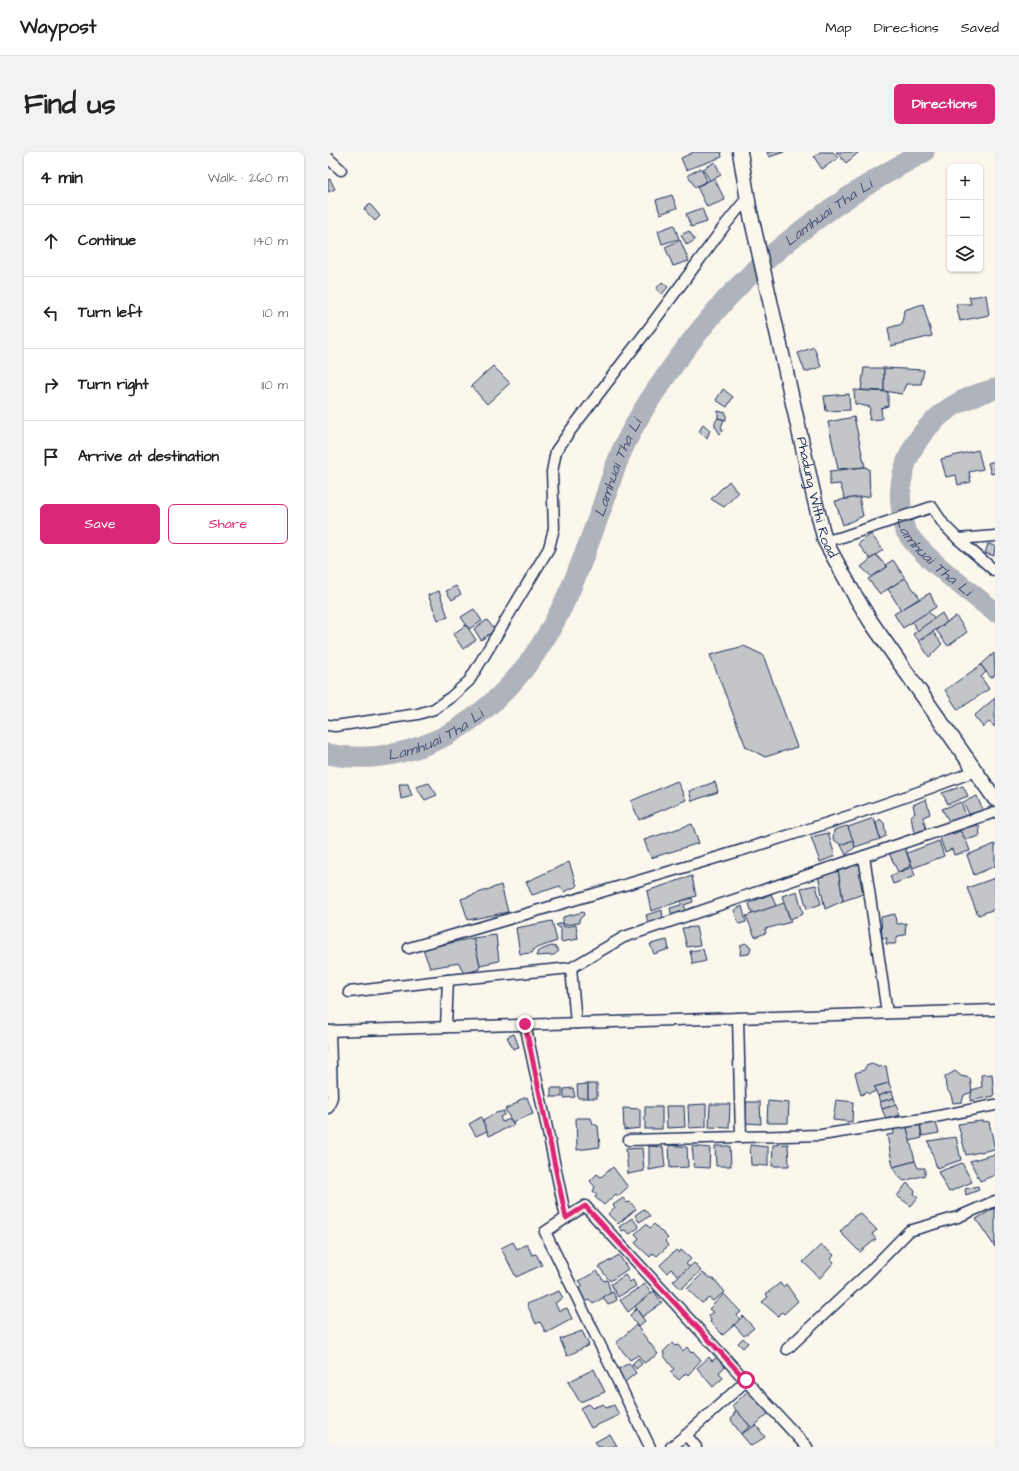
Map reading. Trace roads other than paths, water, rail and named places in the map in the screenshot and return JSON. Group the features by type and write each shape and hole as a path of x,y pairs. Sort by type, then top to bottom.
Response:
{"main road":[{"name":"Phadung Withi Road","path":"740,152 748,203 825,541 871,622 995,799"}],"street":[{"path":"328,158 342,170"},
{"path":"328,726 418,714 434,709 469,682 549,548 554,528 552,472 556,451 726,224 748,203"},
{"path":"825,541 842,537 932,507 944,525 995,571"},
{"path":"958,539 995,536"},
{"path":"409,948 592,896 790,836 923,791 975,771"},
{"path":"349,992 448,980 571,968 624,937 995,812"},
{"path":"864,856 887,1013"},
{"path":"571,968 576,1023"},
{"path":"446,1027 448,980"},
{"path":"328,1108 332,1097 329,1031 995,1010"},
{"path":"738,1018 741,1137"},
{"path":"525,1024 566,1218"},
{"path":"629,1140 822,1135 929,1118 995,1104"},
{"path":"787,1349 867,1274 909,1231 958,1217 995,1200"},
{"path":"650,1447 545,1232 585,1206 807,1447"},
{"path":"671,1447 746,1380"},
{"path":"686,1435 696,1447"}],"waterway":[{"name":"Lamhuai Tha Li","path":"328,754 360,757 377,756 393,754 425,745 454,731 484,710 509,687 530,661 548,634 563,604 590,541 618,459 632,430 653,395 694,338 735,290 800,231 873,181 924,152"},
{"name":"Lamhuai Tha Li","path":"995,389 973,396 958,403 940,415 929,426 911,452 905,466 900,496 904,527 919,548 959,584 995,612"}]}
